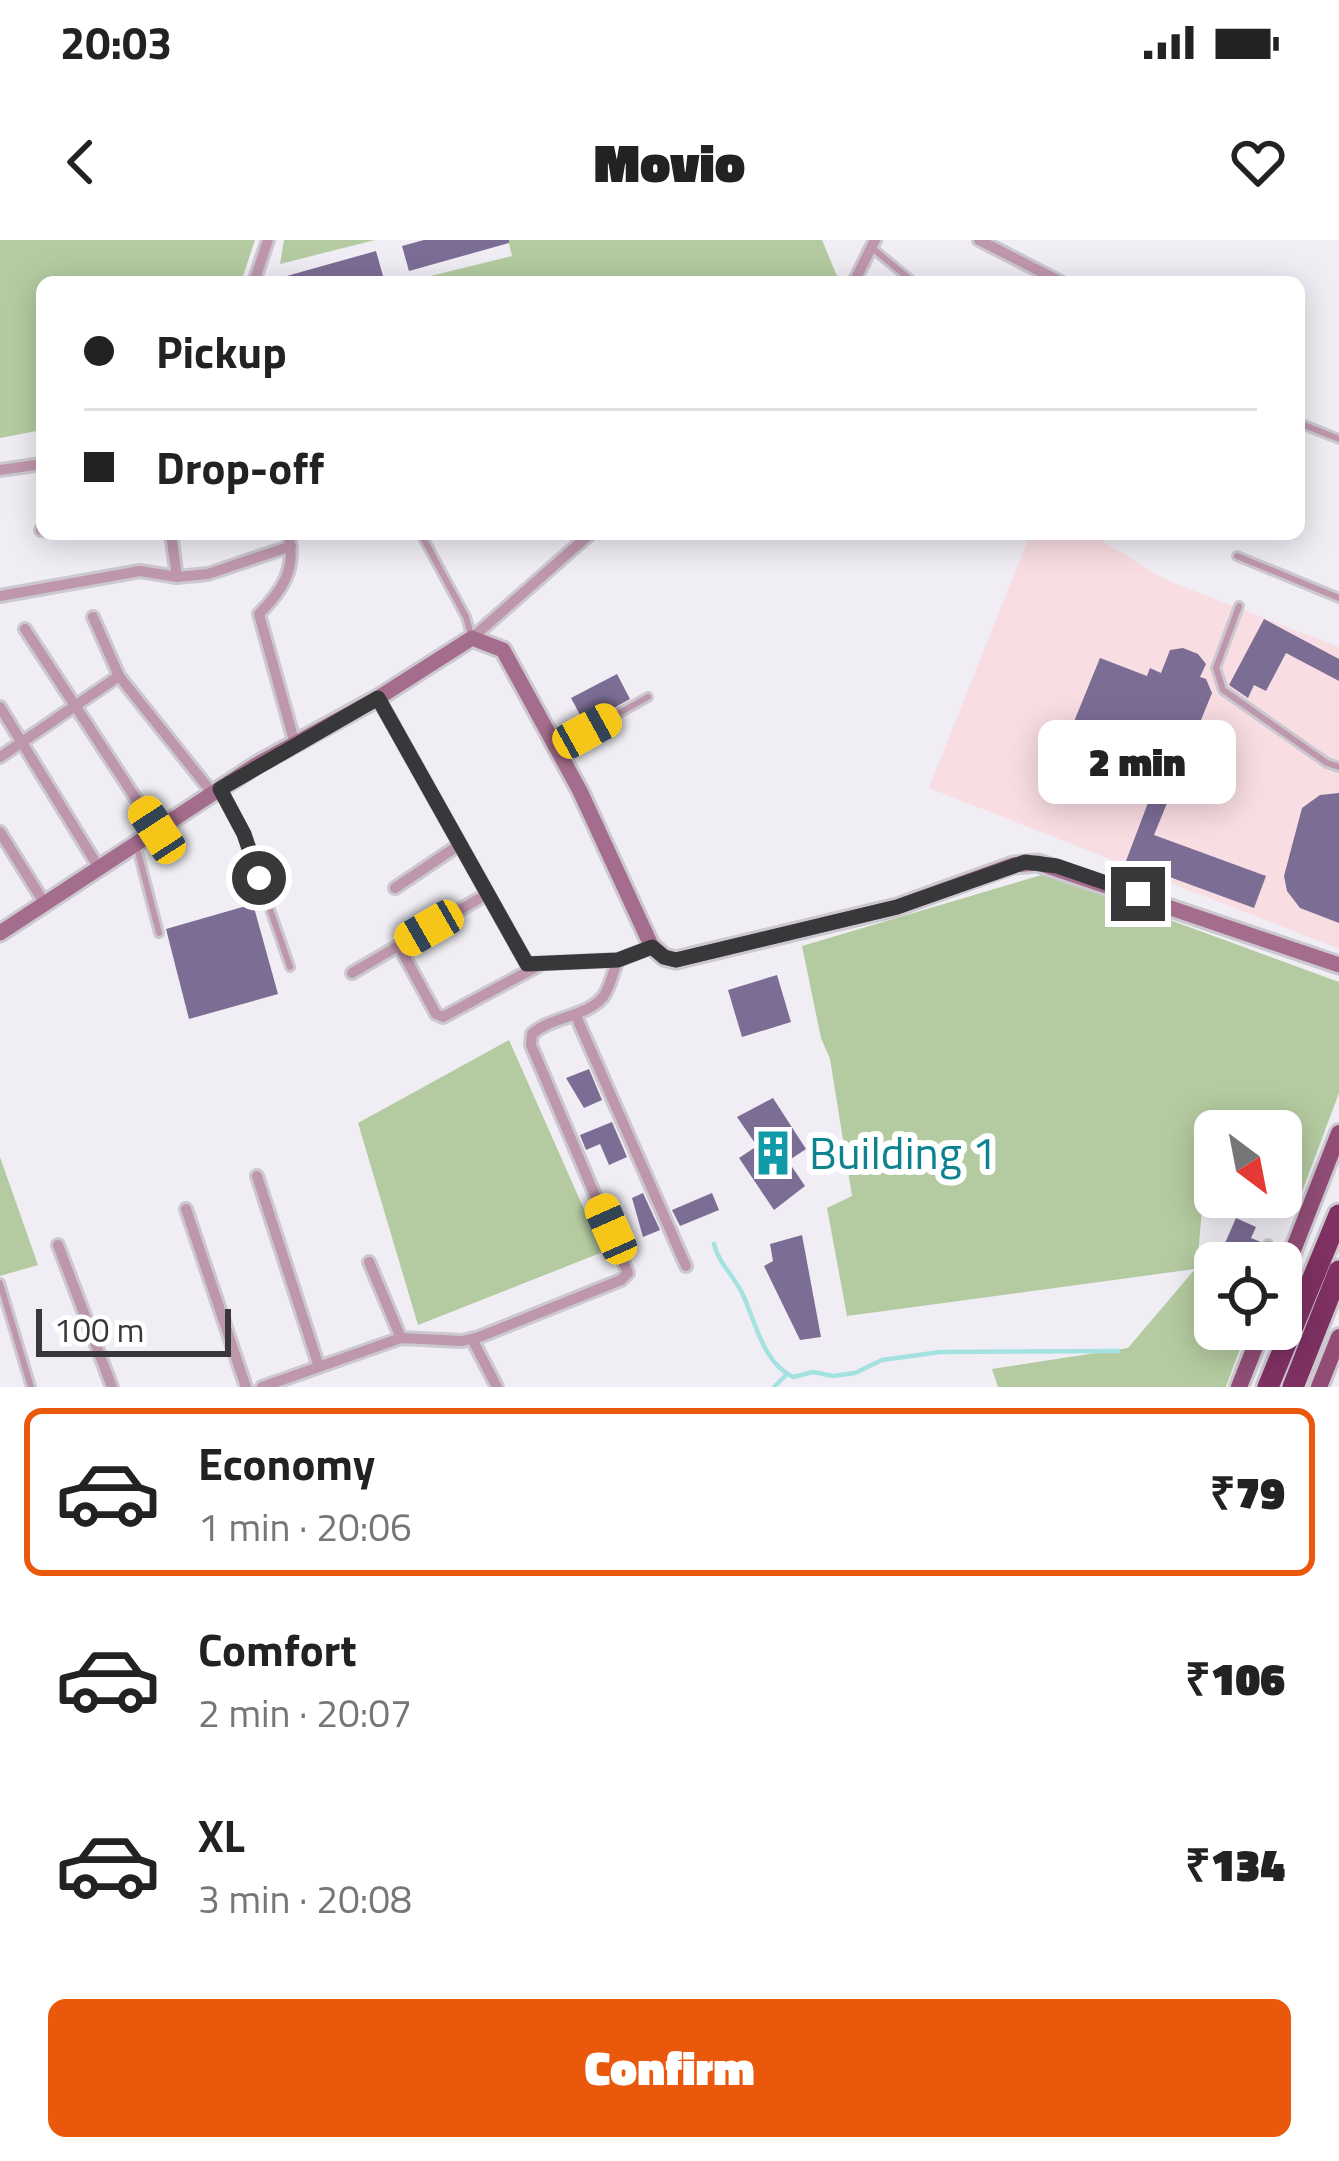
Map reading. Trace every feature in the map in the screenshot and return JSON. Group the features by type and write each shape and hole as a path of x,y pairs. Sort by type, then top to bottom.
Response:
{"highway":[{"path":"1268,1387 1339,1215"},
{"path":"1293,1387 1339,1271"}],"main road":[{"path":"1296,1242 1339,1133"},
{"path":"1319,1387 1338,1345"},
{"path":"1239,1387 1254,1350"}],"street":[{"path":"256,276 268,240"},
{"path":"979,240 1049,276"},
{"path":"861,276 873,244"},
{"path":"0,470 36,465"},
{"path":"171,540 177,577"},
{"path":"0,596 140,571 177,577 208,574 290,540 295,558 280,593 259,614 295,744"},
{"path":"0,933 217,791 472,638 583,540"},
{"path":"94,617 119,676 217,791"},
{"path":"25,628 157,830"},
{"path":"472,638 503,650 557,748 652,947 664,957 676,960 897,907 1012,865 1038,862 1339,965"},
{"path":"0,757 119,676"},
{"path":"378,698 527,964 618,960 652,947"},
{"path":"0,707 100,868"},
{"path":"0,832 45,904"},
{"path":"395,888 459,845"},
{"path":"352,973 487,895"},
{"path":"399,946 436,1014 443,1017 538,966"},
{"path":"262,1387 401,1339 472,1339 621,1280 628,1273 531,1045 532,1034 540,1027 575,1014 606,994 618,960"},
{"path":"575,1014 686,1266"},
{"path":"257,1176 319,1367"},
{"path":"186,1209 246,1387"},
{"path":"58,1245 112,1387"},
{"path":"369,1262 401,1339"},
{"path":"472,1339 497,1387"}],"lane":[{"path":"873,244 908,276"},
{"path":"1305,425 1339,439"},
{"path":"424,540 466,617 472,638"},
{"path":"1237,556 1339,598"},
{"path":"1239,606 1216,668 1223,690 1339,767"},
{"path":"557,748 648,697"},
{"path":"217,791 244,834 290,967"},
{"path":"136,844 159,933"},
{"path":"0,1283 31,1387"}],"shaded area":[{"path":"1028,540 1101,540 1166,580 1339,647 1339,949 929,788"}],"green space":[{"path":"0,240 255,240 243,276 36,276 36,431 0,438"},
{"path":"284,240 375,240 280,264"},
{"path":"508,240 822,240 837,276 430,276 512,256"},
{"path":"1045,874 1339,982 1339,1093 1302,1192 1302,1110 1194,1110 1194,1218 1201,1218 1199,1242 1194,1242 1194,1269 847,1316 827,1208 852,1196 830,1059 821,1038 802,946"},
{"path":"509,1040 603,1252 418,1325 358,1123"},
{"path":"0,1157 38,1265 0,1276"},
{"path":"1194,1270 1194,1350 1239,1350 1226,1387 998,1387 992,1369 1128,1348"}],"building":[{"path":"424,240 509,243 409,271 402,246"},
{"path":"376,251 383,276 287,276"},
{"path":"1264,619 1339,659 1339,681 1286,653 1266,691 1254,685 1248,698 1229,685"},
{"path":"1183,648 1198,654 1206,664 1200,677 1212,693 1154,835 1266,876 1254,908 1126,861 1154,787 1109,769 1113,759 1066,741 1100,658 1147,676 1150,668 1161,673 1170,650"},
{"path":"617,674 630,699 585,724 571,698"},
{"path":"1339,793 1339,923 1300,908 1287,891 1284,876 1302,808 1320,795"},
{"path":"253,904 278,994 189,1019 166,929"},
{"path":"777,975 791,1022 742,1037 728,990"},
{"path":"589,1069 602,1100 584,1108 566,1078"},
{"name":"Building 1","path":"773,1098 806,1149 788,1161 805,1186 774,1210 739,1158 757,1146 737,1117"},
{"path":"612,1122 627,1157 609,1165 600,1144 586,1150 580,1135"},
{"path":"643,1193 660,1230 643,1237 632,1198"},
{"path":"712,1193 719,1210 680,1226 672,1210"},
{"path":"1236,1218 1256,1227 1251,1238 1261,1242 1226,1242"},
{"path":"802,1235 821,1337 800,1340 764,1266 773,1261 770,1244"}],"waterway":[{"path":"714,1244 740,1288 767,1352 793,1377 813,1372 855,1373 882,1360 940,1352 1118,1351"},
{"path":"774,1387 786,1375"}],"place":[{"name":"Building 1","path":"773,1153"}],"route":[{"path":"259,878 244,834 220,789 378,698 527,964 618,960 652,947 676,960 897,907 1025,862 1057,866 1138,894"}]}
